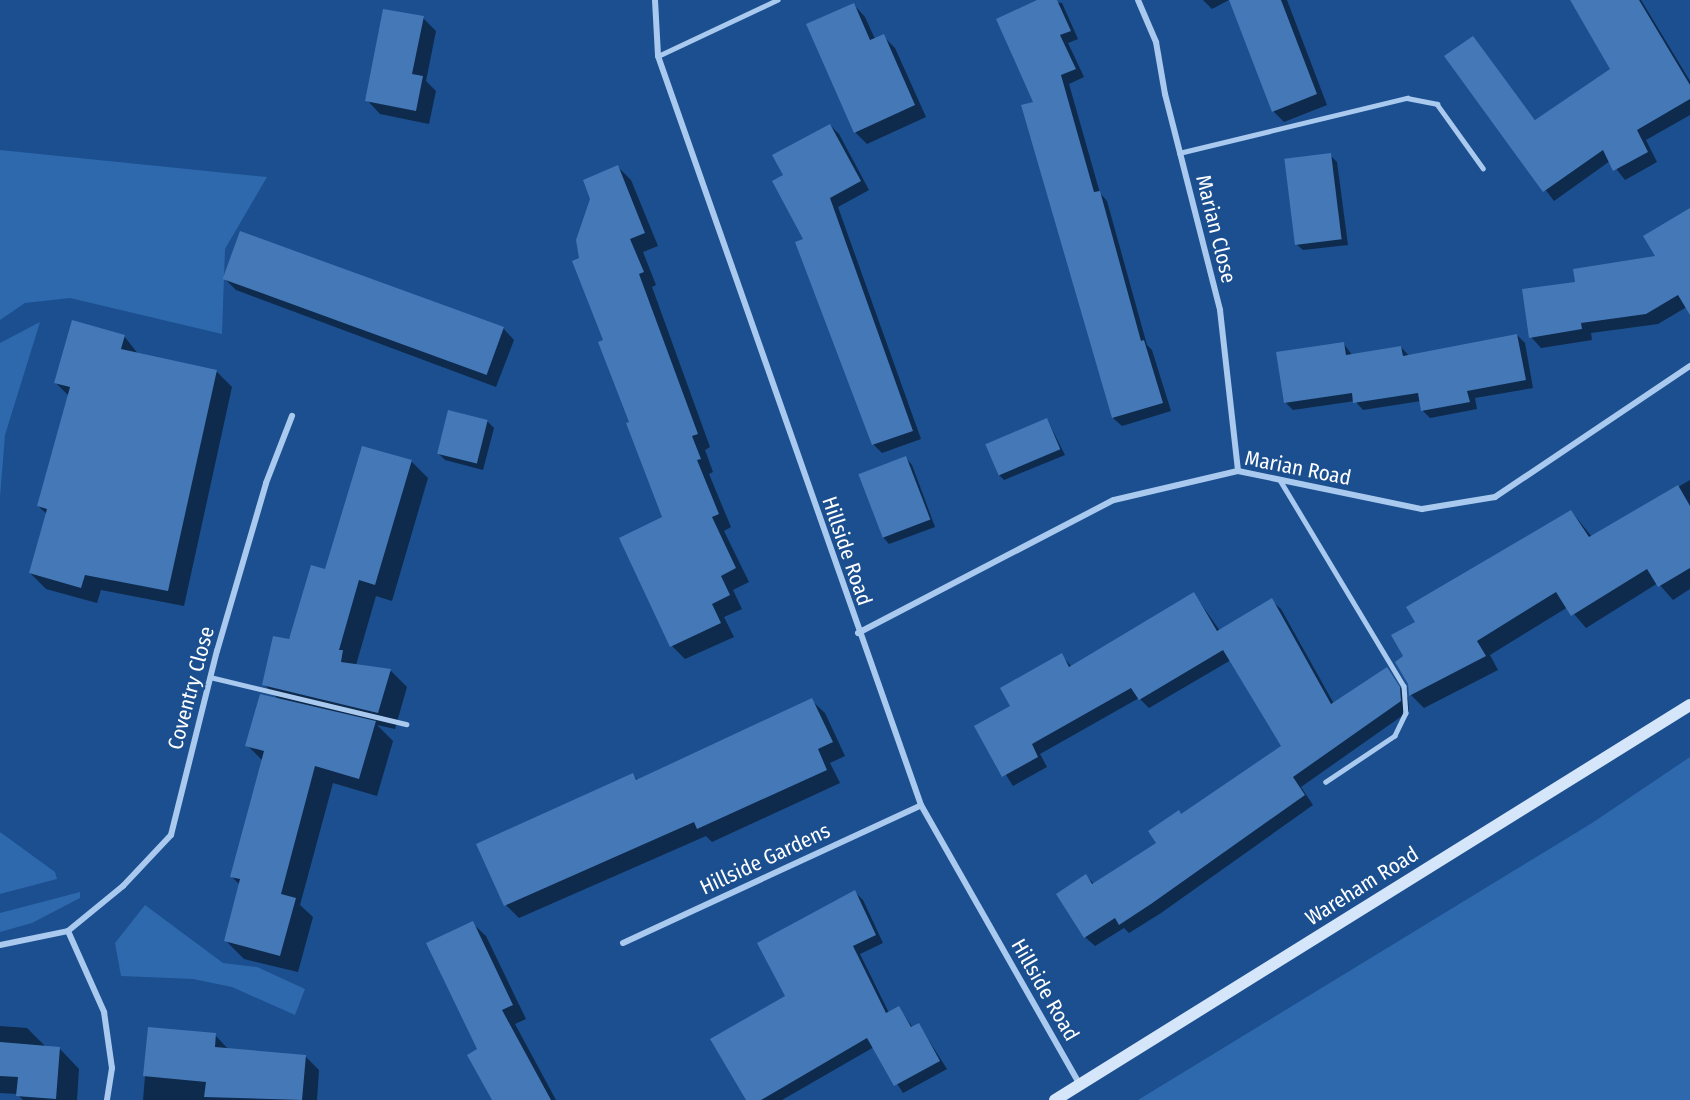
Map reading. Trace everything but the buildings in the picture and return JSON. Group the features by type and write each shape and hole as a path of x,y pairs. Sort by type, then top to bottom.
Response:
{"street":[{"name":"Hillside Road","path":"655,0 658,56 858,633 921,805 1080,1085"},
{"name":"Marian Close","path":"1138,0 1156,42 1179,153 1220,310 1238,471"},
{"name":"Marian Road","path":"858,633 1114,500 1238,471 1422,509 1495,497 1690,366"},
{"name":"Coventry Close","path":"0,945 68,931 123,886 171,835 210,677 266,483 292,416"},
{"name":"Wareham Road","path":"1055,1100 1690,705"},
{"name":"Hillside Gardens","path":"623,943 921,805"},
{"path":"68,931 104,1012 111,1068 106,1100"}],"lane":[{"path":"658,56 777,0"},
{"path":"1179,153 1407,98 1437,104 1484,168"},
{"path":"1279,479 1404,686 1406,713 1395,736 1326,782"},
{"path":"210,677 406,724"}],"shaded area":[{"path":"0,150 267,177 225,249 222,334 70,298 25,303 0,320"},
{"path":"40,322 5,435 0,497 0,343"},
{"path":"1690,757 1690,1100 1138,1100 1592,823"},
{"path":"0,832 55,872 57,879 0,894"},
{"path":"80,892 80,898 32,923 0,932 0,913"},
{"path":"145,905 223,963 257,967 305,989 295,1015 232,987 193,979 121,976 115,943"}]}
